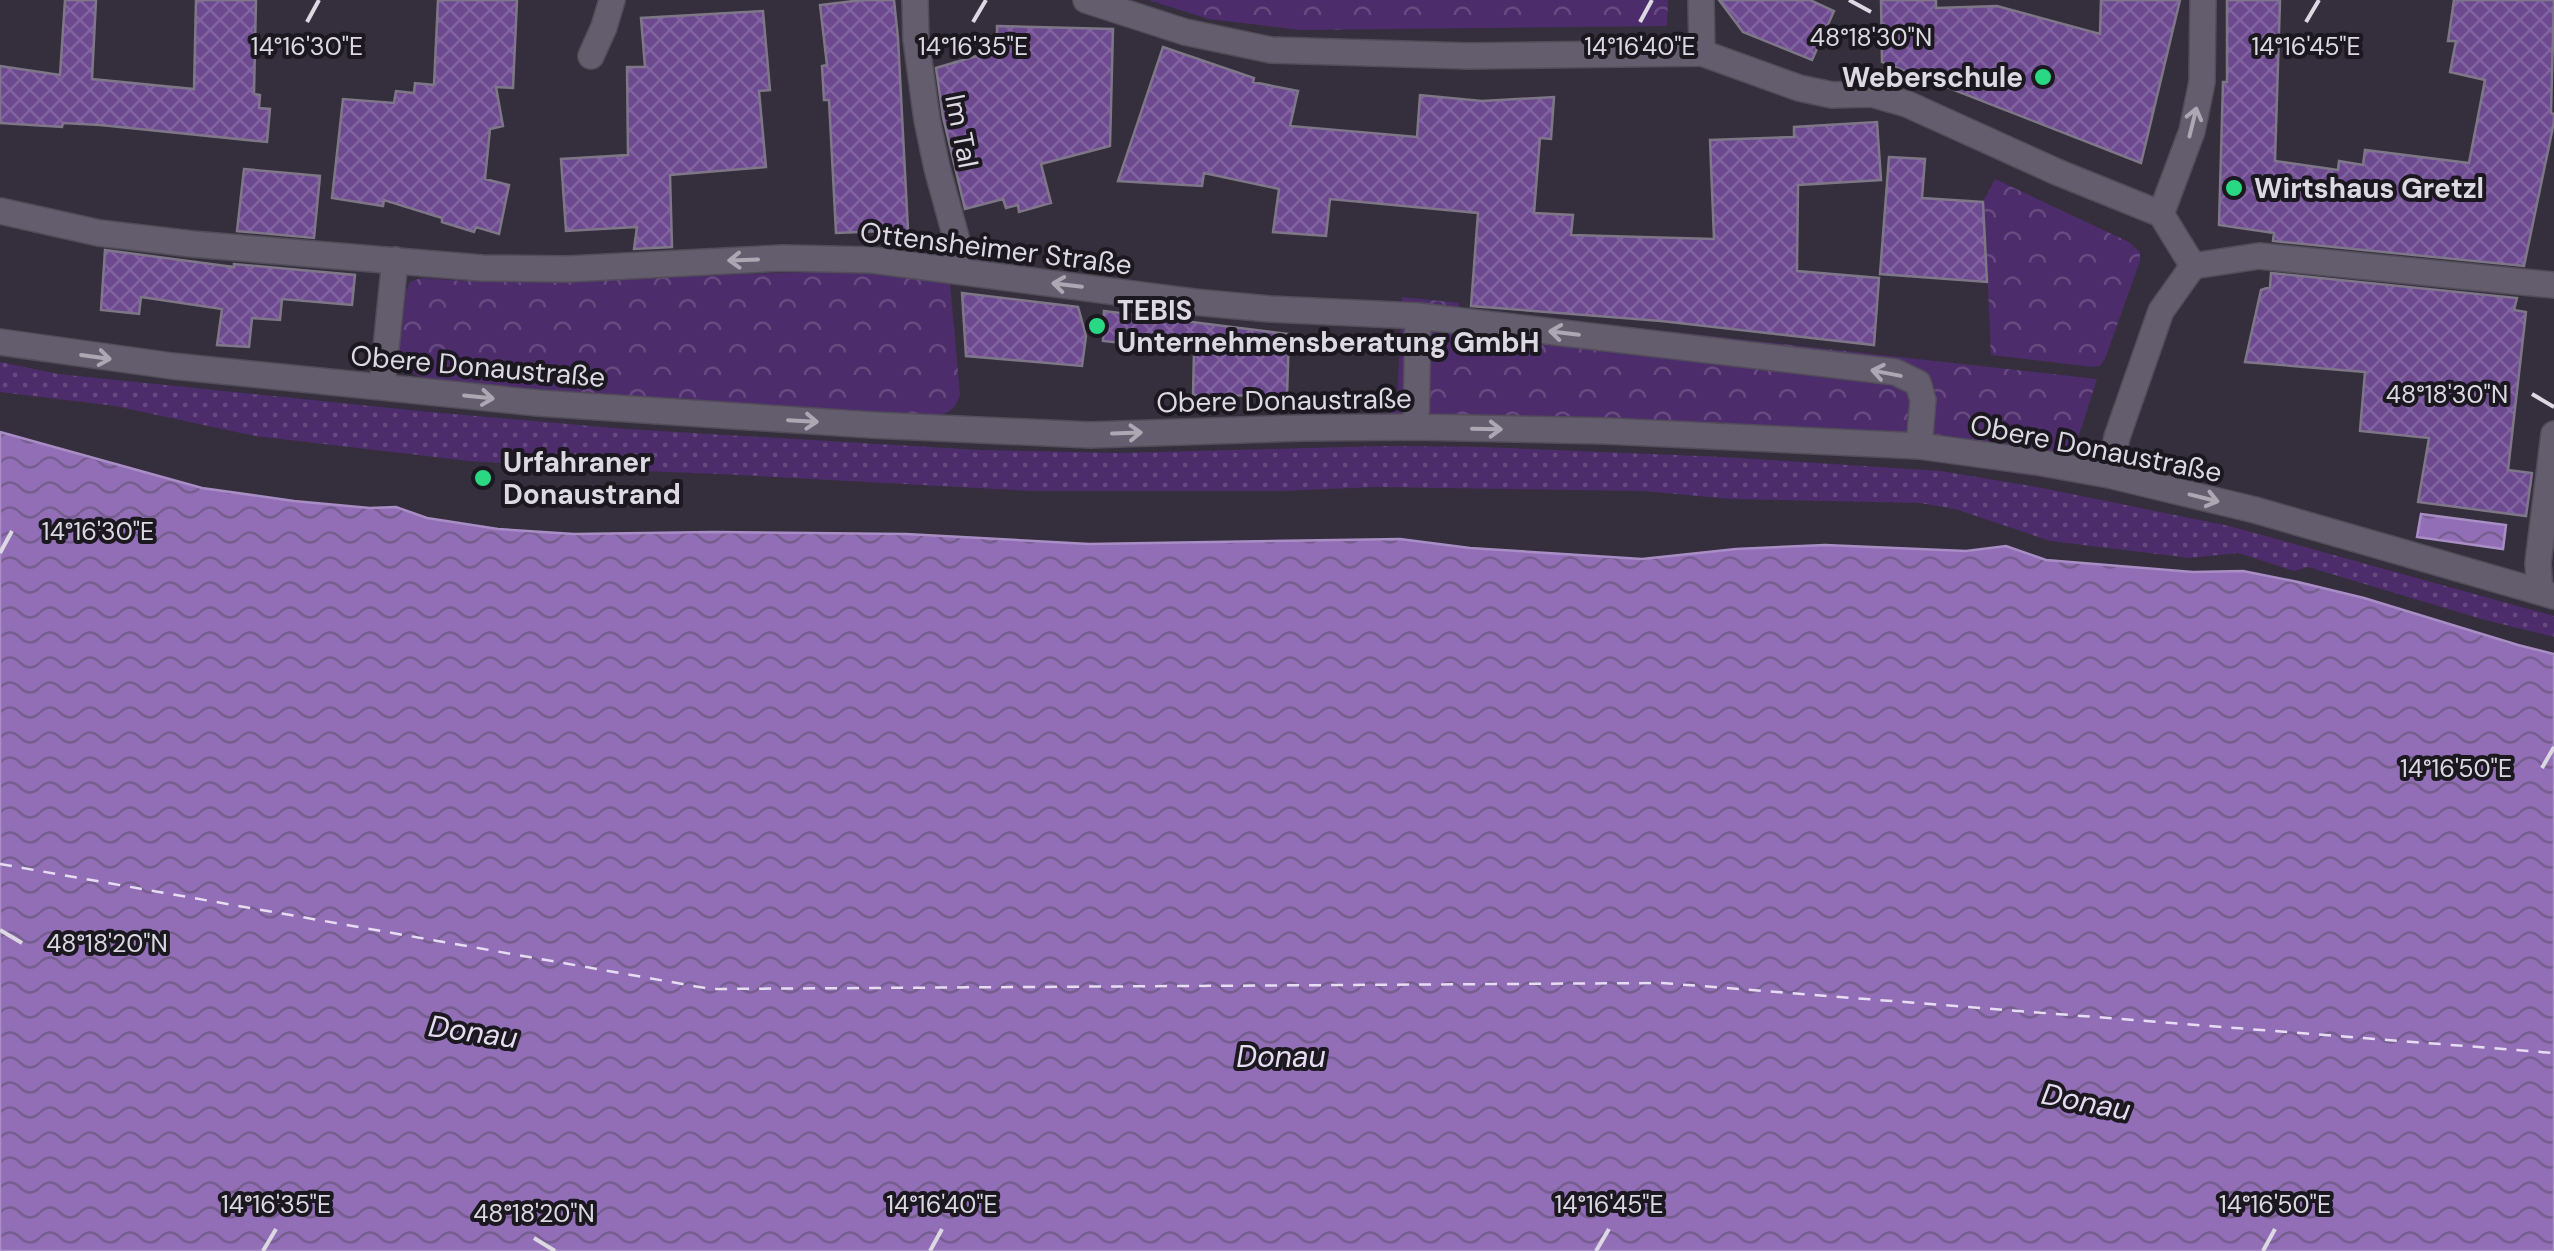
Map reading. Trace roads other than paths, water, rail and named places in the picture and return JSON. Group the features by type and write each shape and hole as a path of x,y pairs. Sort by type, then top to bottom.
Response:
{"street":[{"path":"591,56 612,0"},
{"name":"Im Tal","path":"916,0 916,39 927,120 957,241 955,271"},
{"path":"1086,0 1185,32 1270,50 1469,56 1702,54 1798,88 1832,95 1872,94 1907,104 2161,214 2193,266"},
{"path":"1701,0 1702,54"},
{"path":"2161,214 2192,131 2202,82 2203,0"},
{"name":"Ottensheimer Straße","path":"0,211 99,233 192,244 482,268 568,269 801,258 872,260 1194,302 1418,316 1895,372 1918,383 1923,400 1919,446"},
{"path":"2109,475 2117,437 2161,310 2193,266 2259,256 2554,285"},
{"path":"382,387 395,260"},
{"path":"1416,427 1418,316"},
{"name":"Obere Donaustraße","path":"0,342 172,366 670,414 1090,435 1416,427 1919,446 2109,475 2255,510 2547,594"},
{"path":"2547,594 2538,563 2554,434"}],"water":[{"name":"Donau","path":"0,432 202,488 294,501 396,507 427,518 498,529 574,534 906,534 1089,544 1400,539 1470,548 1642,559 1825,545 1966,551 2006,546 2046,560 2193,572 2243,571 2364,598 2554,654 2554,1251 0,1251"},
{"path":"2421,514 2506,525 2503,549 2417,537"}],"place":[{"name":"Weberschule","path":"2043,77"},
{"name":"Wirtshaus Gretzl","path":"2234,188"},
{"name":"TEBIS Unternehmensberatung GmbH","path":"1097,326"},
{"name":"Urfahraner Donaustrand","path":"483,478"}]}
